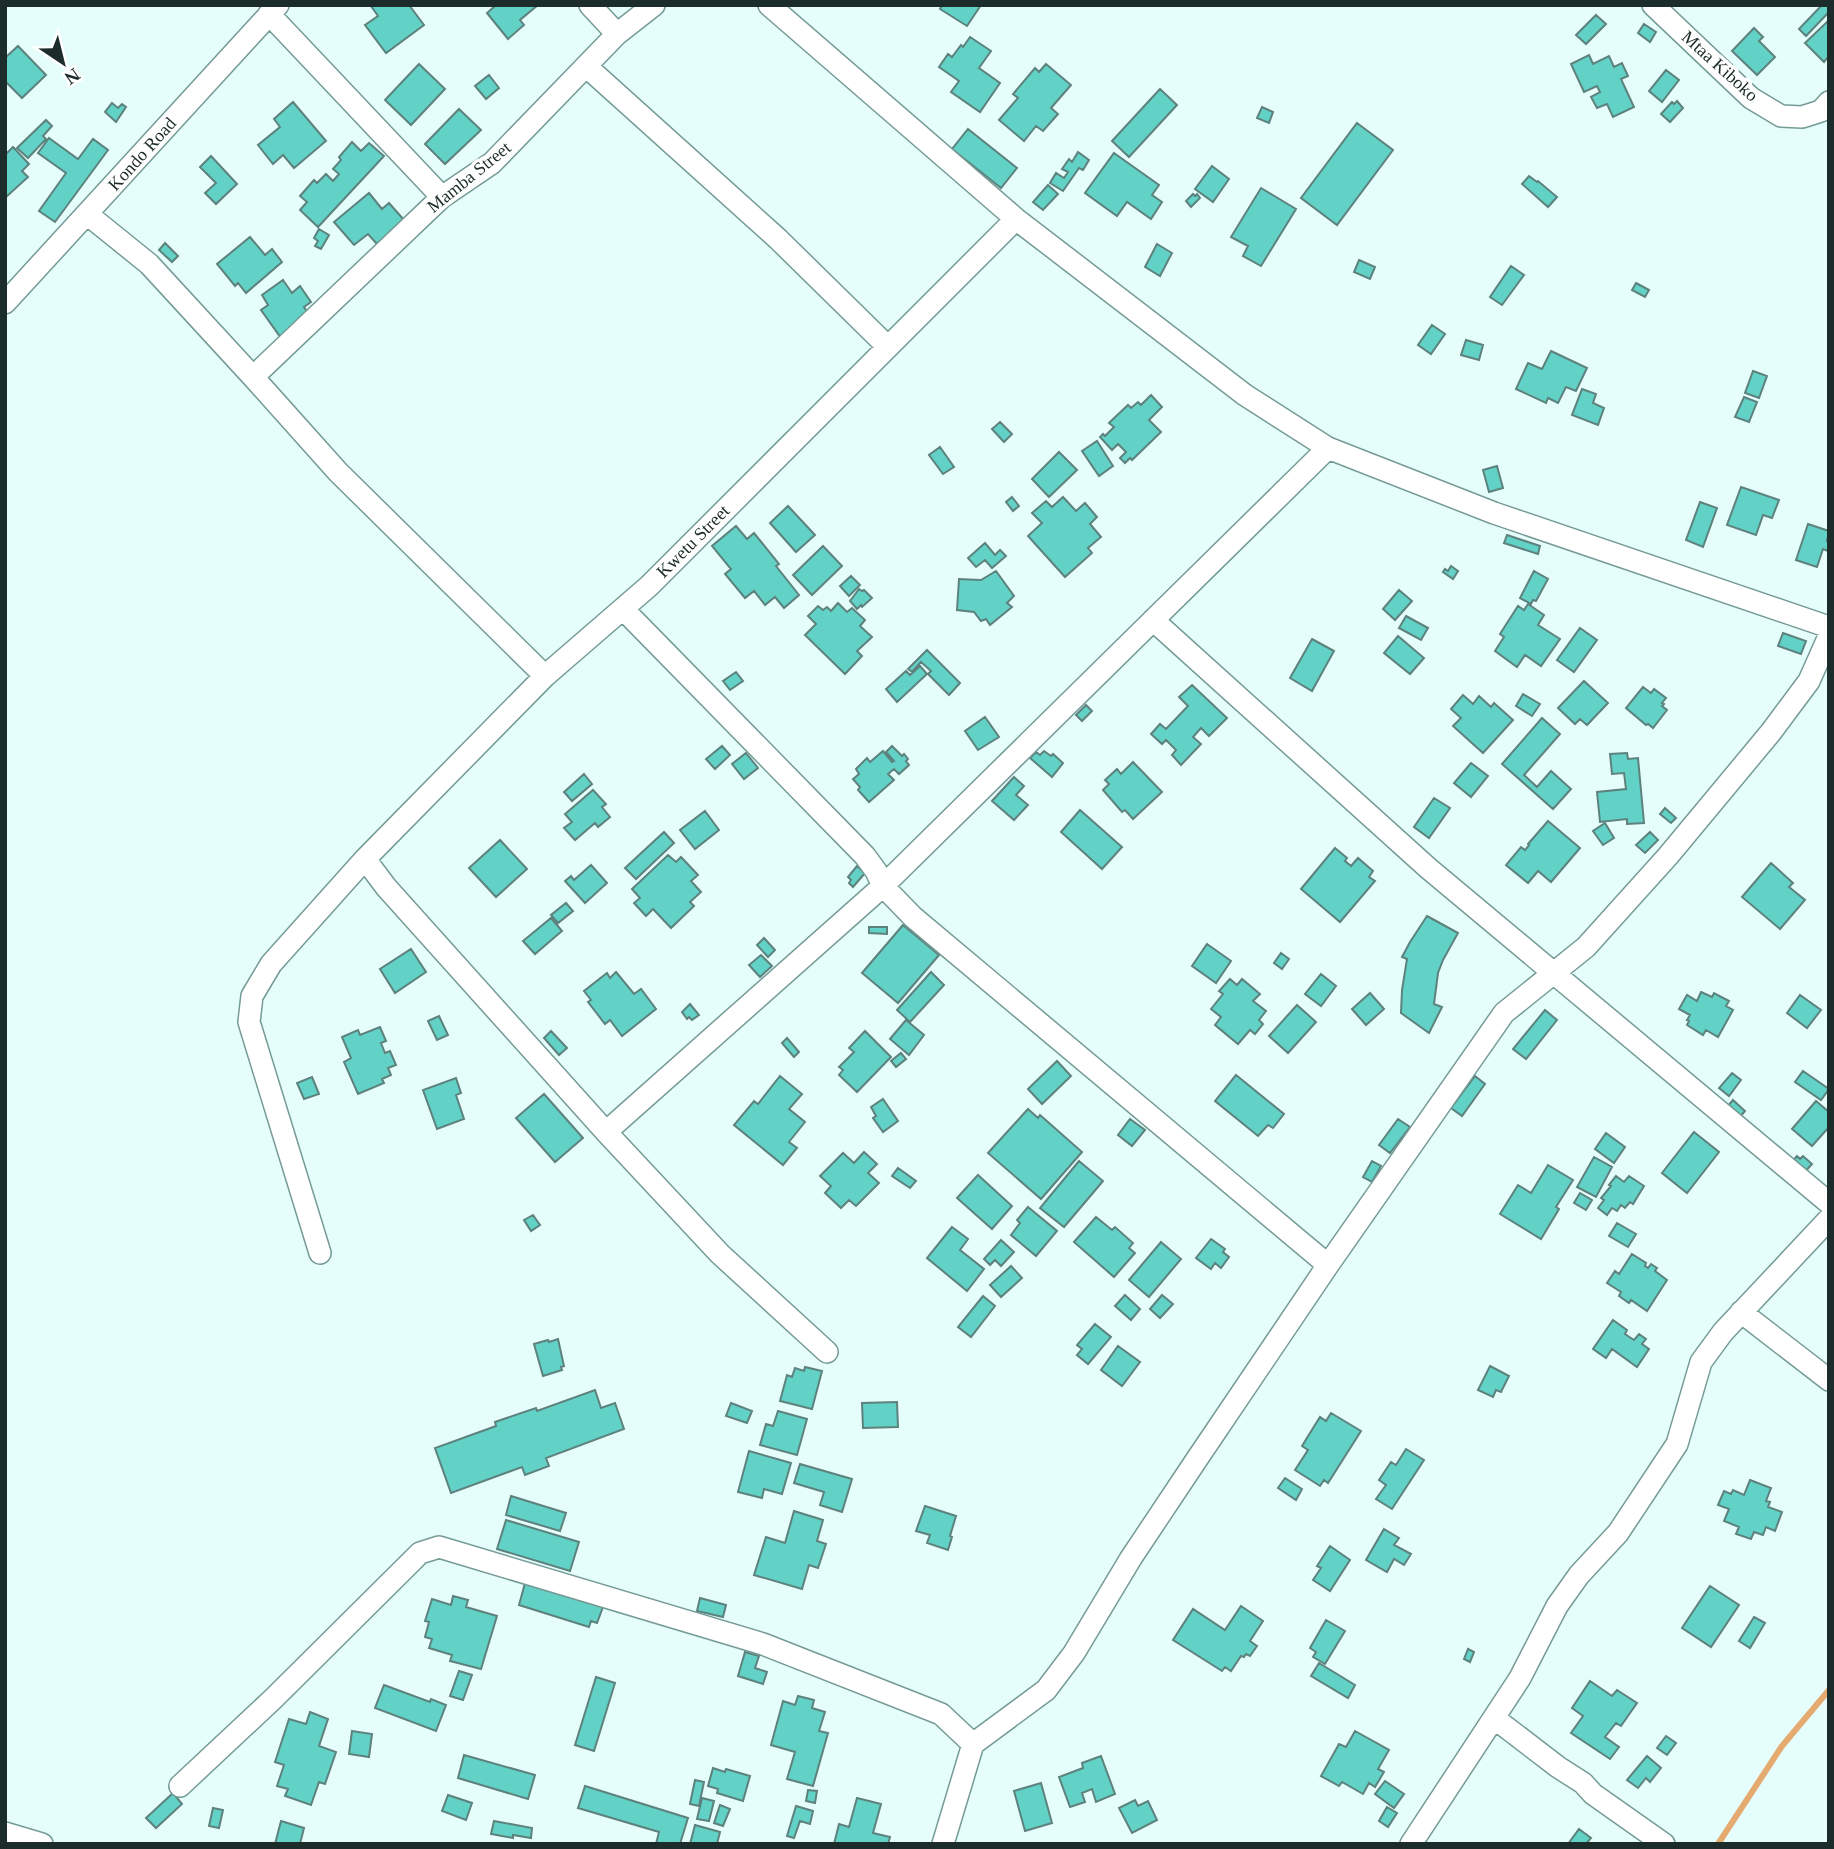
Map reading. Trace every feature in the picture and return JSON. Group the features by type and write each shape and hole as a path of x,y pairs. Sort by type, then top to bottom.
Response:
{"street":[{"path":"590,5 617,34"},
{"name":"Mamba Street","path":"253,377 442,197 492,163 617,34 653,5"},
{"path":"769,5 1016,219 1245,395 1328,449 1494,513 1829,627"},
{"name":"Mtaa Kiboko","path":"1653,5 1751,98 1781,116 1802,117 1821,111 1829,102"},
{"path":"274,10 442,197"},
{"name":"Kondo Road","path":"5,303 274,10"},
{"path":"587,67 778,239 888,346"},
{"path":"87,214 149,264 338,472 545,676"},
{"name":"Kwetu Street","path":"320,1253 249,1022 252,996 271,964 365,859 545,676 649,586 1016,219"},
{"path":"606,1132 883,886 1328,449"},
{"path":"623,609 865,856 883,886 914,917 1328,1265"},
{"path":"1153,621 1418,859 1829,1203"},
{"path":"943,1844 973,1744 1046,1690 1074,1653 1131,1558 1328,1265 1504,1013 1586,947 1650,877 1772,732 1809,681 1829,636"},
{"path":"365,859 386,887 606,1132 720,1254 827,1352"},
{"path":"1411,1844 1520,1678 1557,1606 1579,1575 1618,1533 1677,1444 1701,1362 1723,1332 1829,1219"},
{"path":"1741,1312 1829,1380"},
{"path":"180,1786 273,1699 419,1553 439,1547 763,1644 941,1714 973,1744"},
{"path":"1494,1718 1583,1783 1593,1794 1664,1844"},
{"path":"5,1833 42,1844"}],"building":[{"path":"372,5 409,5 424,25 386,53 365,25 378,16"},
{"path":"496,5 538,5 520,20 524,25 508,39 487,13"},
{"path":"942,5 981,5 967,26 940,9"},
{"path":"1822,5 1829,5 1829,12 1806,36 1799,29"},
{"path":"1596,15 1606,24 1586,44 1576,35"},
{"path":"1829,20 1829,56 1824,62 1805,43"},
{"path":"1644,24 1656,32 1650,42 1638,33"},
{"path":"1754,28 1763,37 1759,41 1775,57 1757,75 1732,51"},
{"path":"970,37 991,51 979,68 1000,83 980,112 951,92 959,81 939,67 948,54 952,57"},
{"path":"18,46 46,75 22,98 5,81 5,58"},
{"path":"1589,55 1593,64 1609,56 1614,67 1622,63 1628,76 1621,79 1634,107 1613,117 1607,104 1597,108 1591,97 1600,92 1597,86 1584,92 1571,64"},
{"path":"419,64 445,89 411,125 385,100"},
{"path":"1046,64 1071,85 1051,108 1058,114 1043,131 1036,126 1024,141 999,120 1018,98 1013,94 1035,68 1039,72"},
{"path":"1666,70 1679,80 1662,102 1649,91"},
{"path":"489,75 499,88 486,99 475,86"},
{"path":"1160,89 1177,105 1129,157 1112,141"},
{"path":"1677,101 1683,108 1670,122 1661,114 1672,102 1674,104"},
{"path":"293,102 326,141 294,168 283,155 273,164 258,145 280,127 274,119"},
{"path":"112,103 118,108 122,104 126,107 116,122 105,112"},
{"path":"1262,107 1273,112 1269,123 1257,118"},
{"path":"459,109 481,130 445,164 425,144"},
{"path":"46,120 52,126 43,136 46,139 28,158 17,148"},
{"path":"1357,123 1393,150 1337,225 1301,198"},
{"path":"968,129 1017,168 1001,188 952,149"},
{"path":"49,138 78,159 93,139 108,150 55,222 39,211 66,173 38,153"},
{"path":"352,142 361,151 369,143 384,156 318,227 300,210 307,202 300,196 314,180 317,183 326,174 333,181 339,174 333,169"},
{"path":"13,147 29,164 22,171 28,177 5,198 5,155"},
{"path":"1078,152 1089,160 1083,170 1079,168 1063,191 1050,183 1056,173 1064,178 1068,172 1062,169 1069,159 1072,162"},
{"path":"1114,153 1159,185 1152,195 1162,202 1151,219 1127,202 1117,216 1085,193"},
{"path":"211,156 237,184 216,204 205,193 216,183 200,167"},
{"path":"1212,166 1229,179 1213,202 1195,189"},
{"path":"1529,176 1557,197 1548,207 1522,184"},
{"path":"1048,185 1058,194 1043,210 1033,202"},
{"path":"1261,188 1296,209 1261,266 1243,256 1248,246 1231,237"},
{"path":"369,193 382,209 389,203 404,220 377,244 368,234 354,245 334,222"},
{"path":"1193,194 1200,198 1191,207 1186,201"},
{"path":"319,229 329,235 321,249 315,246 318,241 314,238"},
{"path":"250,237 265,255 272,249 282,262 246,293 238,283 235,286 217,264"},
{"path":"165,243 178,256 172,262 159,250"},
{"path":"1157,244 1172,253 1160,276 1145,267"},
{"path":"1359,260 1375,267 1370,279 1354,272"},
{"path":"1511,266 1524,275 1502,305 1490,297"},
{"path":"283,280 292,293 300,286 311,302 304,307 311,317 281,338 261,310 268,305 262,295"},
{"path":"1636,283 1649,290 1645,297 1632,290"},
{"path":"1432,325 1445,334 1431,354 1418,345"},
{"path":"1466,340 1483,345 1479,360 1461,355"},
{"path":"1551,351 1587,368 1576,391 1566,387 1558,403 1548,398 1546,403 1516,389 1528,363 1542,369"},
{"path":"1753,371 1767,376 1759,398 1745,393"},
{"path":"1582,389 1596,394 1593,403 1604,408 1598,425 1572,415"},
{"path":"1151,395 1162,407 1149,420 1161,432 1132,460 1130,458 1125,463 1120,458 1126,452 1118,444 1112,450 1100,437 1114,427 1109,423 1128,405 1131,408 1138,402 1141,405"},
{"path":"1744,397 1757,402 1749,422 1735,417"},
{"path":"1000,422 1012,434 1004,442 992,429"},
{"path":"1097,441 1113,466 1099,476 1082,451"},
{"path":"940,447 954,467 943,474 929,455"},
{"path":"1059,452 1077,470 1049,497 1032,479"},
{"path":"1497,466 1503,488 1489,492 1483,470"},
{"path":"1741,487 1779,500 1772,518 1763,515 1756,535 1727,525"},
{"path":"1012,497 1019,506 1013,511 1006,502"},
{"path":"1063,497 1076,511 1085,503 1097,517 1090,524 1101,537 1088,548 1092,553 1065,577 1028,536 1042,523 1032,513 1046,501 1052,507"},
{"path":"1700,502 1717,508 1703,547 1686,540"},
{"path":"788,506 815,535 796,552 770,523"},
{"path":"1808,524 1829,531 1828,551 1823,549 1817,567 1796,560"},
{"path":"736,526 747,539 754,533 799,595 784,608 775,597 765,605 754,591 745,598 725,574 731,569 712,546"},
{"path":"1507,535 1540,546 1538,554 1504,543"},
{"path":"985,543 995,555 1000,550 1006,556 992,568 985,560 976,567 968,558"},
{"path":"823,546 842,566 812,595 793,575"},
{"path":"1451,566 1458,571 1453,579 1443,572 1445,569 1448,571"},
{"path":"996,571 1014,596 1007,603 1012,607 990,625 986,619 981,621 974,612 957,610 959,579 981,580"},
{"path":"1534,571 1548,579 1536,601 1533,600 1531,604 1520,598"},
{"path":"851,576 860,585 849,596 840,586"},
{"path":"859,589 872,598 857,609 850,601"},
{"path":"1399,590 1412,601 1395,620 1383,609"},
{"path":"838,603 847,612 852,608 865,620 860,626 872,637 857,651 862,656 845,674 805,635 816,624 808,616 818,606 823,610 827,607 831,611"},
{"path":"1528,604 1544,615 1538,625 1560,639 1541,666 1525,655 1517,667 1495,651 1504,637 1500,634 1518,606 1524,610"},
{"path":"1406,616 1428,628 1421,640 1399,628"},
{"path":"1580,628 1597,640 1574,672 1557,660"},
{"path":"1783,633 1806,641 1801,654 1778,646"},
{"path":"1398,636 1424,658 1410,674 1384,653"},
{"path":"1312,639 1334,651 1312,691 1290,678"},
{"path":"927,650 960,683 949,695 928,674 931,671 921,662 912,672 908,669"},
{"path":"920,666 927,674 897,702 886,689 906,671 910,675"},
{"path":"736,672 743,681 730,690 723,681"},
{"path":"1584,681 1608,703 1587,725 1580,719 1575,724 1558,708"},
{"path":"1192,685 1227,718 1209,736 1201,728 1193,737 1201,744 1181,765 1172,755 1176,750 1166,740 1162,744 1151,734 1160,724 1166,729 1188,706 1179,697"},
{"path":"1643,687 1651,693 1654,689 1666,698 1662,706 1667,710 1653,728 1626,708"},
{"path":"1523,694 1540,704 1532,716 1516,706"},
{"path":"1463,695 1473,704 1479,696 1491,707 1494,703 1513,720 1483,753 1453,726 1461,718 1451,709"},
{"path":"1086,705 1092,711 1082,721 1076,715"},
{"path":"985,717 999,737 978,750 965,731"},
{"path":"1542,718 1560,734 1524,775 1537,787 1551,771 1571,789 1553,809 1502,764"},
{"path":"722,746 730,755 715,769 706,759"},
{"path":"892,746 902,756 904,754 909,765 899,774 894,769 888,774 894,780 869,802 858,790 860,787 853,779 859,774 856,769 867,758 870,762 883,751 894,761 886,752"},
{"path":"1044,751 1051,756 1053,754 1063,763 1052,777 1030,758 1036,752 1040,755"},
{"path":"746,753 758,768 744,779 732,764"},
{"path":"1627,753 1628,759 1638,758 1644,823 1627,824 1627,819 1600,822 1597,792 1626,789 1624,773 1612,774 1610,754"},
{"path":"1133,762 1162,792 1133,819 1125,810 1122,812 1103,790 1109,784 1105,780 1117,769 1121,774"},
{"path":"1471,763 1488,776 1471,797 1454,783"},
{"path":"584,774 592,784 572,801 564,792"},
{"path":"1014,777 1024,786 1016,795 1028,805 1014,820 992,801"},
{"path":"593,790 606,804 602,807 610,817 598,827 595,823 575,840 564,828 572,822 565,814"},
{"path":"1434,798 1450,808 1429,838 1414,827"},
{"path":"1665,808 1676,818 1671,823 1660,814"},
{"path":"1080,810 1122,847 1102,869 1061,832"},
{"path":"705,811 719,830 695,849 680,830"},
{"path":"1548,821 1580,848 1551,882 1538,871 1528,883 1506,865 1521,847 1525,850"},
{"path":"1605,823 1614,838 1603,845 1593,831"},
{"path":"664,832 674,843 636,879 625,868"},
{"path":"1650,832 1658,840 1645,853 1636,845"},
{"path":"500,840 527,869 496,897 469,868"},
{"path":"1335,848 1347,858 1345,861 1351,866 1358,858 1373,871 1369,877 1375,881 1340,922 1301,889"},
{"path":"668,855 676,862 681,857 698,875 691,881 701,892 690,902 694,906 671,928 653,909 646,916 634,903 640,898 632,889"},
{"path":"1771,863 1793,883 1789,887 1805,900 1780,929 1742,897"},
{"path":"591,865 607,883 585,903 565,881 571,876 574,880"},
{"path":"857,866 865,873 853,887 848,877"},
{"path":"566,903 573,911 558,923 551,915"},
{"path":"1427,916 1458,933 1438,973 1434,1004 1442,1007 1429,1033 1401,1013 1407,959 1402,957"},
{"path":"551,918 562,931 535,954 523,941"},
{"path":"903,925 939,955 898,1003 862,973"},
{"path":"869,927 887,927 887,934 869,933"},
{"path":"764,938 775,950 768,957 757,945"},
{"path":"1207,944 1231,961 1216,983 1192,966"},
{"path":"411,949 426,972 395,993 380,969"},
{"path":"1281,953 1289,959 1282,969 1274,963"},
{"path":"761,955 772,966 760,977 749,965"},
{"path":"616,972 634,994 641,989 656,1009 622,1036 610,1020 605,1024 588,1002 591,1000 584,991 607,973 610,978"},
{"path":"931,972 944,985 910,1022 897,1010"},
{"path":"1321,974 1336,986 1321,1006 1305,994"},
{"path":"1230,979 1237,985 1242,979 1260,994 1253,1001 1266,1011 1259,1020 1263,1024 1255,1034 1250,1030 1238,1044 1215,1025 1221,1017 1211,1009 1223,994 1219,991"},
{"path":"1701,992 1712,997 1714,993 1729,1001 1726,1006 1733,1010 1718,1037 1706,1030 1703,1035 1687,1025 1690,1015 1679,1009 1687,995 1697,1001"},
{"path":"1370,993 1384,1009 1366,1025 1352,1009"},
{"path":"1800,995 1821,1010 1807,1028 1787,1013"},
{"path":"690,1004 699,1015 692,1020 689,1017 687,1019 682,1012"},
{"path":"1297,1005 1316,1022 1288,1053 1269,1036"},
{"path":"1545,1010 1557,1020 1526,1059 1513,1049"},
{"path":"439,1016 448,1035 437,1040 428,1021"},
{"path":"906,1020 924,1035 909,1055 890,1039"},
{"path":"380,1027 386,1041 381,1043 385,1053 390,1051 396,1065 388,1068 391,1075 382,1079 384,1083 358,1094 344,1062 351,1058 342,1037 358,1030 360,1035"},
{"path":"551,1031 567,1048 559,1055 544,1038"},
{"path":"865,1031 891,1057 857,1092 839,1075 843,1070 839,1067 854,1052 849,1048"},
{"path":"787,1038 799,1052 794,1057 782,1043"},
{"path":"901,1053 906,1059 896,1067 891,1061"},
{"path":"1057,1061 1071,1076 1042,1104 1028,1089"},
{"path":"1803,1071 1829,1089 1821,1100 1795,1082"},
{"path":"1732,1073 1741,1080 1729,1096 1719,1088"},
{"path":"1236,1075 1284,1114 1273,1128 1268,1125 1258,1136 1215,1101"},
{"path":"780,1076 802,1094 789,1109 805,1122 789,1142 797,1148 783,1165 734,1125 754,1101 758,1104"},
{"path":"1475,1076 1485,1084 1462,1116 1451,1108"},
{"path":"312,1077 319,1094 304,1099 297,1083"},
{"path":"456,1078 461,1093 456,1095 464,1119 437,1129 423,1090"},
{"path":"544,1094 583,1138 555,1162 516,1118"},
{"path":"883,1099 898,1121 883,1132 873,1118 876,1116 871,1107"},
{"path":"1733,1100 1745,1111 1739,1118 1726,1108"},
{"path":"1816,1101 1829,1112 1829,1127 1812,1146 1792,1129"},
{"path":"1028,1109 1038,1118 1040,1115 1082,1152 1041,1199 988,1153"},
{"path":"1130,1119 1145,1130 1132,1146 1118,1135"},
{"path":"1398,1119 1410,1127 1390,1153 1379,1145"},
{"path":"1694,1132 1719,1152 1687,1193 1662,1173"},
{"path":"1606,1133 1625,1147 1614,1163 1595,1149"},
{"path":"864,1152 877,1164 868,1173 879,1183 856,1206 849,1200 841,1208 825,1193 831,1186 820,1176 843,1153 854,1163"},
{"path":"1797,1156 1800,1159 1803,1156 1812,1164 1803,1174 1791,1163"},
{"path":"1594,1157 1612,1167 1596,1197 1577,1187"},
{"path":"1079,1161 1103,1181 1064,1227 1040,1208"},
{"path":"1372,1161 1381,1166 1372,1182 1363,1177"},
{"path":"1548,1165 1573,1180 1541,1239 1500,1214 1518,1185 1531,1193"},
{"path":"898,1168 916,1181 910,1188 892,1176"},
{"path":"978,1175 1012,1206 992,1229 957,1198"},
{"path":"1616,1176 1624,1182 1629,1176 1644,1186 1633,1204 1630,1202 1625,1208 1621,1205 1617,1211 1612,1208 1607,1215 1598,1208 1604,1200 1601,1198"},
{"path":"1580,1193 1592,1200 1586,1210 1574,1203"},
{"path":"1028,1207 1057,1231 1036,1256 1011,1235 1020,1223 1017,1220"},
{"path":"533,1215 540,1225 531,1231 524,1220"},
{"path":"1096,1217 1112,1230 1115,1227 1133,1243 1129,1248 1135,1253 1114,1277 1074,1242"},
{"path":"1617,1223 1636,1234 1628,1247 1609,1236"},
{"path":"952,1227 968,1239 960,1250 984,1269 967,1291 927,1258"},
{"path":"1211,1239 1225,1249 1223,1252 1229,1257 1221,1268 1215,1263 1211,1269 1196,1258"},
{"path":"1001,1240 1014,1252 1001,1266 995,1260 990,1265 984,1259"},
{"path":"1161,1242 1181,1259 1149,1297 1129,1280"},
{"path":"1632,1254 1646,1263 1648,1268 1651,1264 1657,1268 1655,1271 1667,1280 1647,1311 1631,1300 1629,1303 1619,1296 1621,1292 1607,1283 1615,1271 1619,1274"},
{"path":"1011,1266 1022,1278 1001,1297 990,1285"},
{"path":"1125,1295 1140,1309 1131,1320 1115,1306"},
{"path":"1162,1295 1173,1304 1160,1318 1150,1309"},
{"path":"983,1296 995,1306 971,1337 958,1327"},
{"path":"1613,1320 1627,1330 1625,1334 1634,1340 1639,1334 1646,1339 1642,1344 1649,1349 1637,1367 1612,1349 1606,1358 1593,1349"},
{"path":"1095,1324 1111,1337 1088,1364 1077,1355 1082,1349 1077,1345"},
{"path":"558,1339 564,1366 561,1367 562,1370 543,1376 534,1344"},
{"path":"1118,1346 1140,1362 1122,1386 1101,1370"},
{"path":"1490,1366 1509,1376 1501,1392 1496,1390 1493,1397 1478,1390"},
{"path":"805,1367 822,1371 812,1409 780,1401 787,1375 792,1377 795,1368 804,1371"},
{"path":"595,1390 601,1408 615,1403 624,1429 546,1458 549,1466 525,1475 522,1467 451,1493 435,1448 496,1426 495,1422 536,1408 537,1411"},
{"path":"897,1402 898,1427 863,1428 862,1403"},
{"path":"731,1403 752,1411 747,1423 726,1416"},
{"path":"778,1411 807,1419 797,1455 760,1445 766,1424 773,1426"},
{"path":"1331,1413 1361,1431 1328,1483 1324,1480 1320,1486 1295,1470 1308,1450 1302,1446 1320,1417 1326,1421"},
{"path":"1406,1449 1424,1460 1392,1509 1376,1499 1386,1485 1379,1480 1391,1462 1396,1465"},
{"path":"749,1451 791,1463 782,1494 764,1489 762,1498 738,1492"},
{"path":"800,1464 852,1479 842,1512 820,1505 824,1492 794,1483"},
{"path":"1285,1478 1302,1489 1296,1500 1278,1488"},
{"path":"1750,1480 1771,1488 1766,1501 1770,1502 1768,1507 1782,1512 1775,1531 1766,1527 1763,1535 1754,1532 1751,1539 1736,1534 1739,1527 1724,1521 1729,1509 1718,1505 1724,1491 1731,1494 1733,1490 1744,1495"},
{"path":"511,1496 566,1513 560,1531 506,1515"},
{"path":"925,1506 956,1516 948,1550 927,1543 930,1535 916,1531"},
{"path":"794,1511 823,1520 817,1541 826,1544 818,1568 809,1565 802,1589 754,1575 766,1537 785,1543"},
{"path":"506,1520 579,1542 570,1571 497,1549"},
{"path":"1384,1529 1399,1538 1394,1545 1411,1554 1404,1565 1394,1559 1387,1572 1366,1560"},
{"path":"1330,1546 1350,1560 1330,1591 1313,1580 1321,1568 1317,1566"},
{"path":"525,1583 603,1607 597,1623 591,1621 589,1627 519,1605"},
{"path":"1710,1586 1739,1605 1711,1647 1682,1628"},
{"path":"453,1596 468,1600 466,1607 497,1616 481,1669 450,1661 452,1655 429,1648 432,1639 425,1637 429,1622 425,1621 432,1599 451,1605"},
{"path":"700,1598 726,1605 723,1617 697,1611"},
{"path":"1241,1606 1263,1621 1250,1641 1257,1646 1250,1656 1241,1656 1231,1671 1225,1667 1222,1671 1173,1640 1193,1609 1225,1630"},
{"path":"1754,1617 1765,1623 1750,1648 1739,1641"},
{"path":"1326,1620 1345,1631 1325,1664 1313,1657 1316,1652 1310,1648"},
{"path":"1468,1649 1474,1652 1470,1662 1464,1659"},
{"path":"745,1652 759,1656 755,1668 767,1672 763,1684 738,1676"},
{"path":"1319,1663 1355,1685 1348,1698 1311,1676"},
{"path":"459,1671 472,1675 463,1700 450,1696"},
{"path":"596,1677 615,1683 594,1751 575,1745"},
{"path":"1590,1681 1612,1696 1617,1690 1637,1703 1621,1726 1616,1723 1605,1737 1619,1747 1610,1759 1571,1733 1583,1716 1572,1708"},
{"path":"384,1685 446,1705 436,1731 375,1708"},
{"path":"798,1696 814,1700 812,1708 825,1712 819,1731 828,1733 813,1786 787,1779 795,1752 771,1745 783,1701 795,1705"},
{"path":"310,1712 328,1719 319,1746 336,1752 325,1784 319,1782 311,1805 285,1796 288,1789 277,1786 284,1765 275,1762 289,1719 306,1724"},
{"path":"352,1731 372,1734 369,1757 349,1754"},
{"path":"1355,1731 1389,1750 1378,1769 1384,1772 1375,1787 1369,1783 1363,1794 1342,1782 1339,1786 1321,1776 1339,1744 1346,1747"},
{"path":"1666,1736 1676,1743 1667,1755 1657,1748"},
{"path":"464,1755 535,1775 528,1799 458,1778"},
{"path":"1101,1756 1115,1794 1096,1802 1092,1789 1082,1793 1085,1802 1070,1807 1059,1777 1083,1768 1082,1763"},
{"path":"1647,1756 1661,1768 1650,1782 1646,1778 1638,1788 1627,1780"},
{"path":"713,1768 750,1776 743,1801 717,1793 718,1789 708,1786"},
{"path":"695,1780 704,1782 699,1806 690,1804"},
{"path":"1385,1781 1404,1794 1394,1808 1375,1794"},
{"path":"1041,1783 1052,1823 1025,1831 1014,1791"},
{"path":"585,1786 688,1818 680,1844 656,1844 659,1832 578,1808"},
{"path":"808,1790 817,1791 815,1803 806,1801"},
{"path":"173,1793 182,1804 156,1828 146,1818"},
{"path":"448,1795 472,1803 466,1820 442,1811"},
{"path":"702,1798 714,1801 709,1821 697,1819"},
{"path":"857,1798 881,1804 873,1833 890,1837 888,1844 834,1844 839,1824 849,1827"},
{"path":"1135,1800 1138,1806 1148,1801 1157,1820 1132,1833 1119,1808"},
{"path":"720,1805 730,1809 723,1826 714,1823"},
{"path":"796,1806 813,1811 810,1824 800,1821 794,1838 787,1836"},
{"path":"1387,1807 1397,1813 1388,1827 1379,1821"},
{"path":"213,1808 223,1810 219,1828 209,1826"},
{"path":"281,1821 304,1828 300,1844 275,1844"},
{"path":"494,1821 532,1828 531,1838 491,1834"},
{"path":"695,1825 720,1832 717,1844 690,1844"},
{"path":"1579,1829 1591,1838 1586,1844 1568,1844"}],"waterway":[{"path":"1718,1844 1782,1746 1829,1690"}]}
